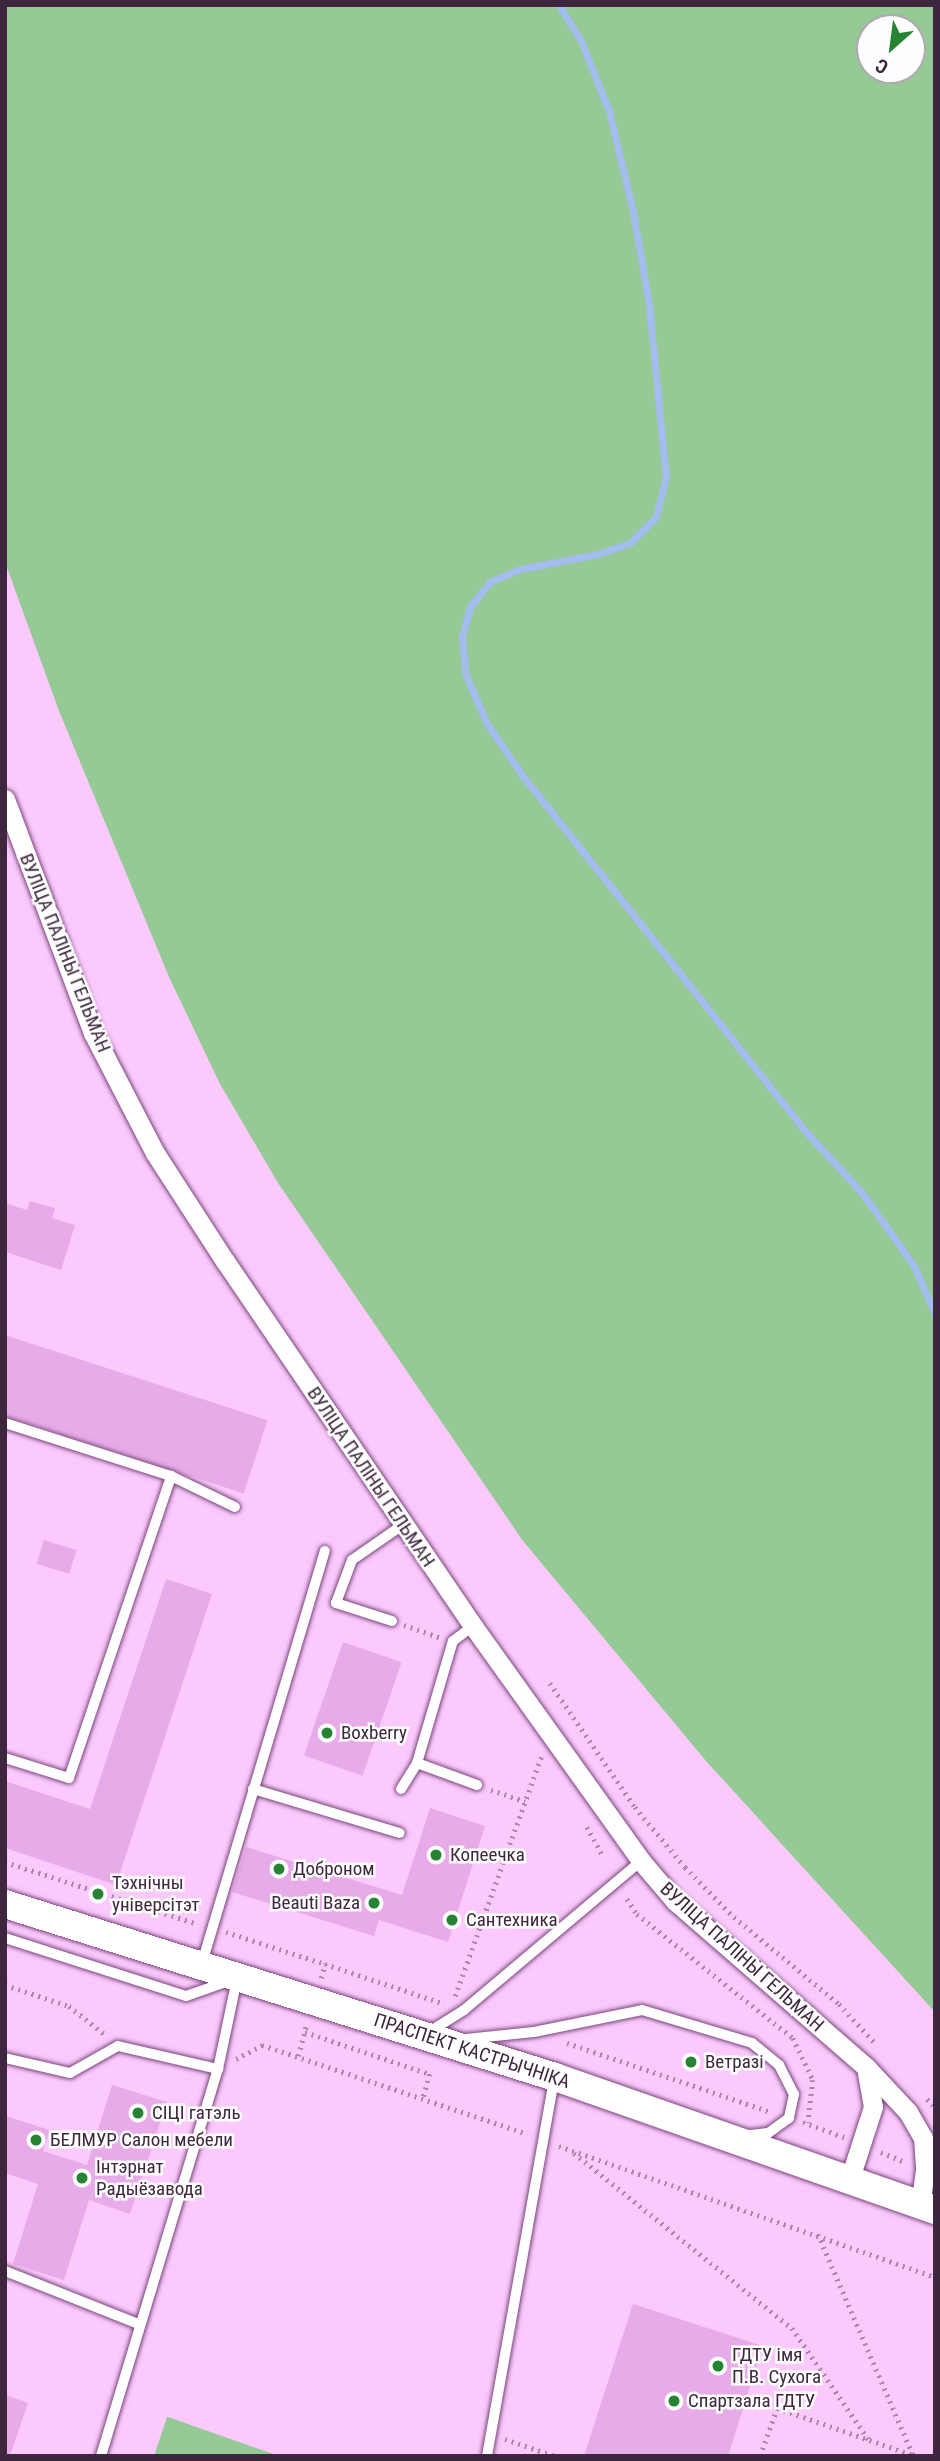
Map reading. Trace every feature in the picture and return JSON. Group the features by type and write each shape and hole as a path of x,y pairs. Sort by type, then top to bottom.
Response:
{"main road":[{"name":"ПРАСПЕКТ КАСТРЫЧНІКА","path":"5,1904 555,2077 927,2207"}],"street":[{"name":"ВУЛІЦА ПАЛІНЫ ГЕЛЬМАН","path":"5,799 93,1033 155,1153 473,1626 641,1861 675,1900 866,2067 908,2112 923,2138 927,2207"},
{"path":"850,2178 873,2107 866,2067"}],"lane":[{"path":"5,1423 170,1476 235,1507"},
{"path":"5,1758 69,1778 170,1476"},
{"path":"391,1621 336,1604 352,1560 404,1524"},
{"path":"201,1967 325,1551"},
{"path":"401,1790 417,1763 453,1641 473,1626"},
{"path":"417,1763 477,1785"},
{"path":"253,1789 400,1833"},
{"path":"435,2038 464,2010 641,1861"},
{"path":"5,1938 186,1996 237,1979"},
{"path":"101,2456 138,2324 218,2069 237,1979"},
{"path":"435,2038 534,2032 642,2010 752,2043 779,2065 794,2094 789,2118 768,2133 733,2138"},
{"path":"5,2058 70,2073 118,2046 218,2069"},
{"path":"487,2456 541,2139 555,2077"},
{"path":"5,2271 138,2324"}],"path":[{"path":"391,1621 453,1641"},
{"path":"550,1683 635,1807 685,1867 734,1917 839,2004 882,2051"},
{"path":"5,1863 452,2006 541,1756"},
{"path":"477,1785 524,1801"},
{"path":"627,1899 637,1914 752,2009"},
{"path":"298,2056 325,1964"},
{"path":"5,1985 69,2006 118,2046"},
{"path":"305,2032 429,2074 423,2098"},
{"path":"534,2032 789,2118 925,2170"},
{"path":"218,2069 262,2045 818,2234 935,2277"},
{"path":"917,2088 935,2107"},
{"path":"569,2149 792,2328 869,2440"},
{"path":"818,2234 913,2456"},
{"path":"760,2456 777,2408 913,2456"},
{"path":"491,2434 555,2456"}],"green space":[{"path":"5,5 935,5 935,2012 706,1761 523,1541 278,1183 220,1084 169,977 59,711 5,562"},
{"path":"168,2417 279,2456 154,2456"}],"building":[{"path":"30,1201 55,1208 52,1218 75,1225 61,1270 5,1252 5,1203 27,1210"},
{"path":"5,1335 267,1420 244,1494 5,1416"},
{"path":"44,1540 77,1550 69,1574 37,1564"},
{"path":"166,1579 212,1594 116,1885 5,1848 5,1781 90,1809"},
{"path":"343,1642 402,1662 363,1776 304,1755"},
{"path":"430,1808 485,1826 448,1942 379,1920 374,1936 232,1892 246,1847 402,1895"},
{"name":"Інтэрнат Радыёзавода","path":"112,2085 167,2102 130,2214 89,2200 64,2280 13,2264 38,2184 5,2173 5,2116 50,2130 43,2151 87,2165"},
{"name":"Спартзала ГДТУ","path":"633,2304 763,2346 728,2456 584,2456"},
{"path":"5,2395 28,2403 10,2456 5,2456"}],"waterway":[{"path":"559,5 581,41 609,111 633,212 649,305 666,477 656,517 630,543 598,554 520,569 490,582 470,607 462,637 465,673 487,724 522,775 807,1133 863,1194 914,1266 935,1314"}],"place":[{"name":"Boxberry","path":"327,1733"},
{"name":"Копеечка","path":"436,1855"},
{"name":"Доброном","path":"279,1869"},
{"name":"Тэхнічны універсітэт","path":"98,1894"},
{"name":"Beauti Baza","path":"374,1903"},
{"name":"Сантехника","path":"452,1920"},
{"name":"Ветразі","path":"691,2062"},
{"name":"СІЦІ гатэль","path":"138,2113"},
{"name":"БЕЛМУР Салон мебели","path":"36,2140"},
{"name":"Інтэрнат Радыёзавода","path":"82,2178"},
{"name":"ГДТУ імя П.В. Сухога","path":"718,2366"},
{"name":"Спартзала ГДТУ","path":"674,2401"}]}
